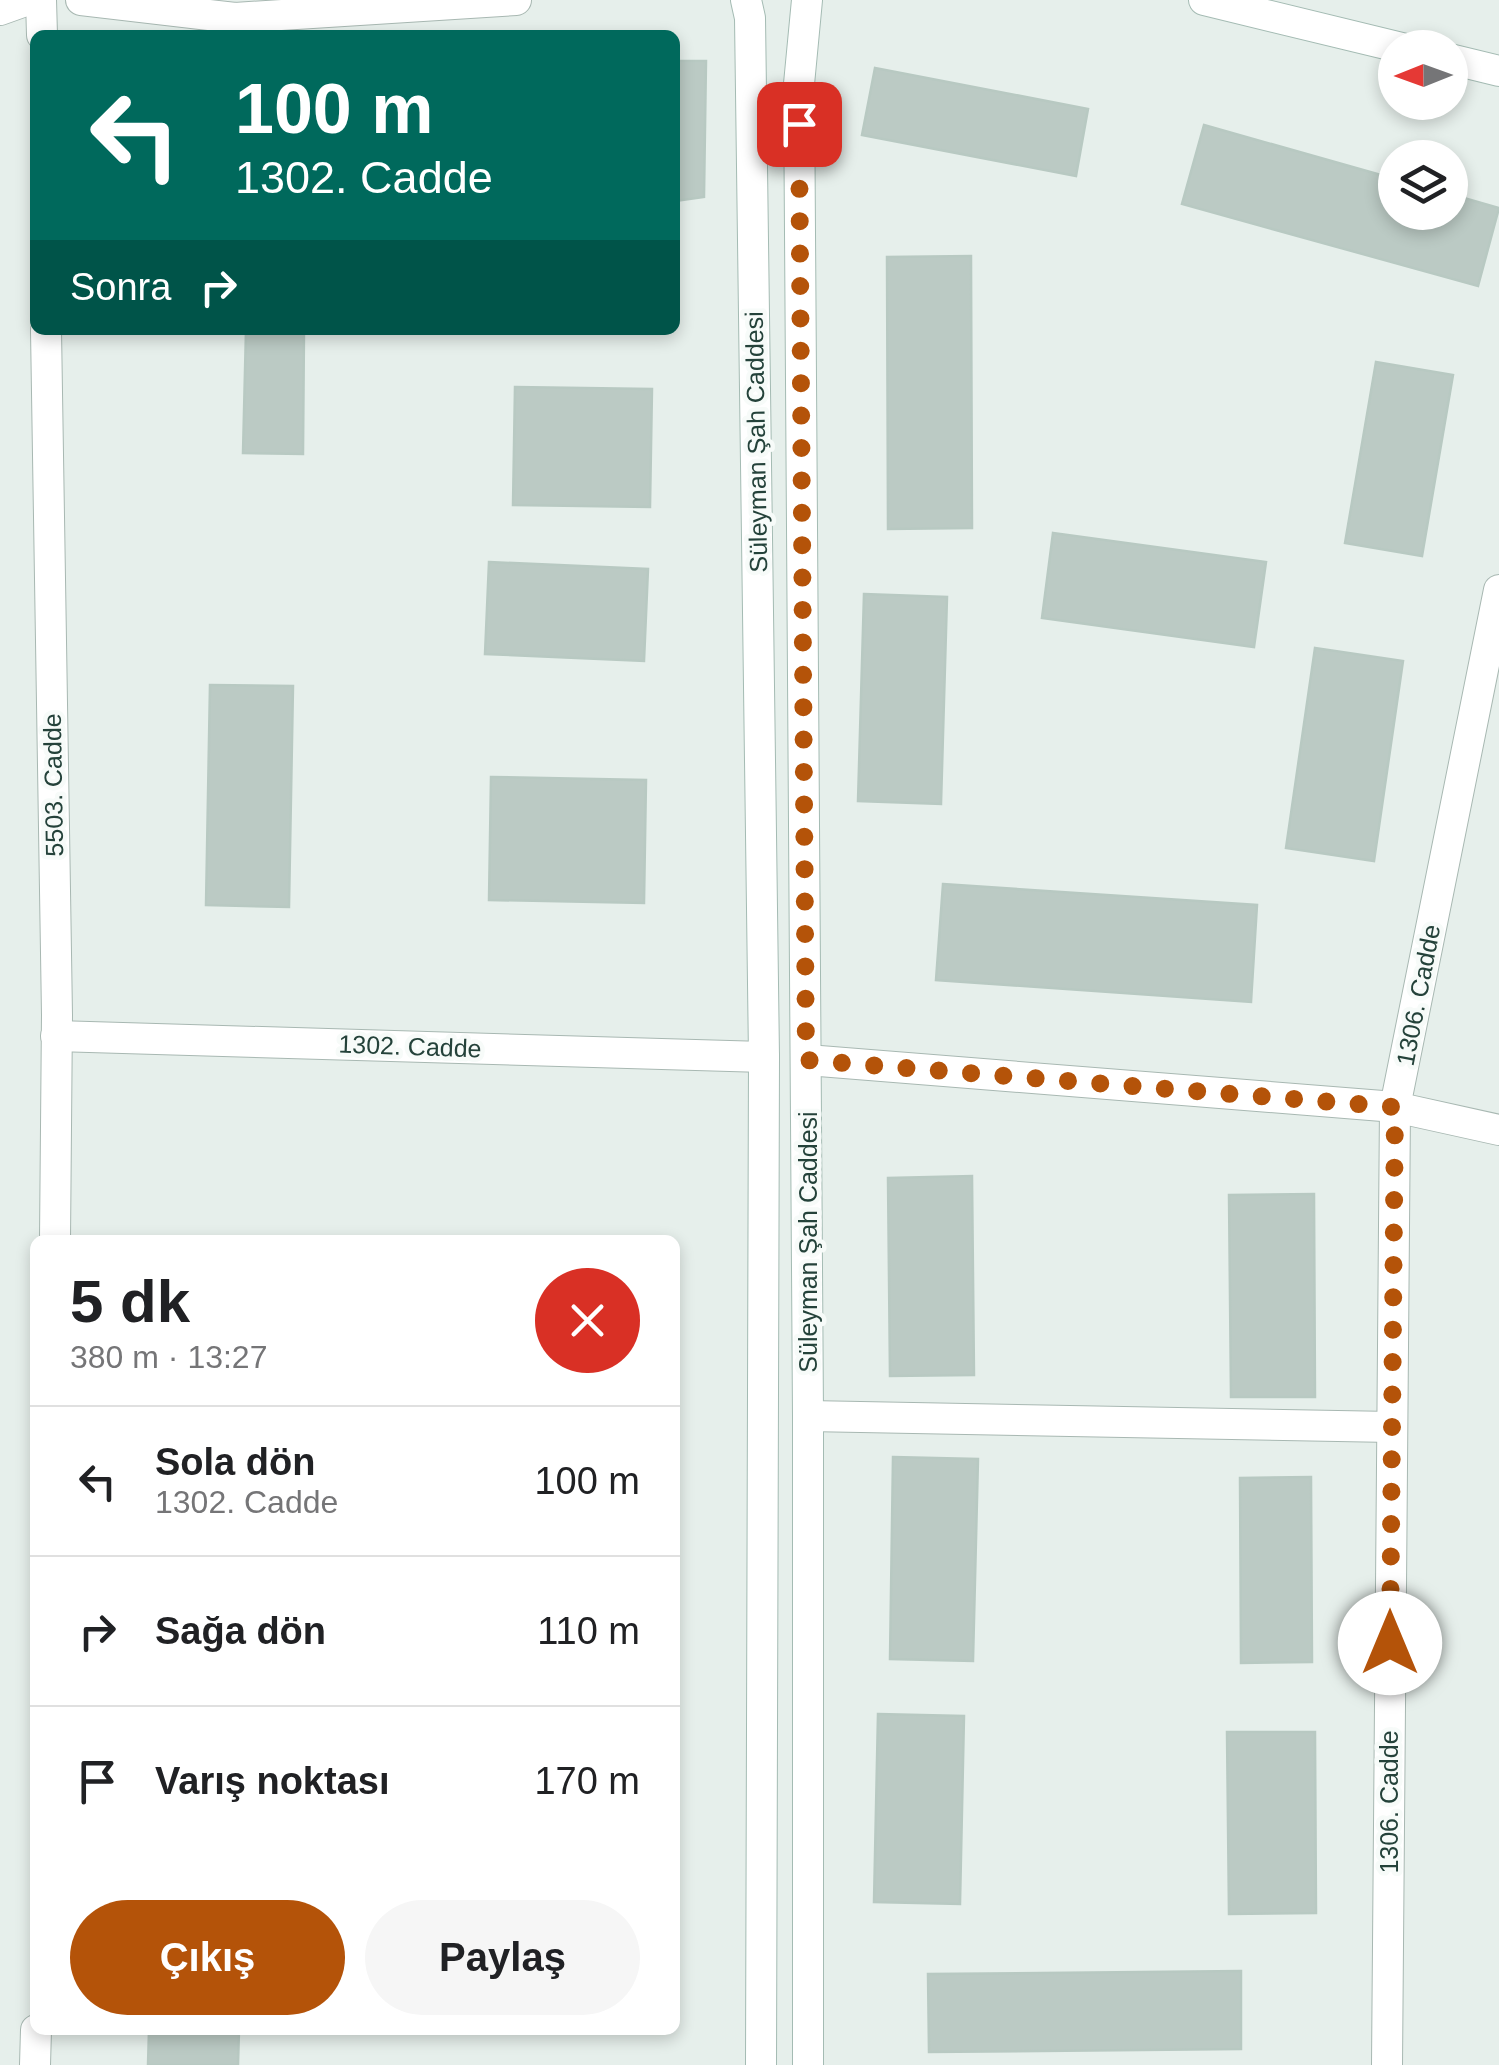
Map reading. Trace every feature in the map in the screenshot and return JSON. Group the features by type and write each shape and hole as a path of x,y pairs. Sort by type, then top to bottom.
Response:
{"street":[{"path":"0,10 28,0"},
{"path":"42,0 42,30"},
{"path":"81,0 235,18 516,0"},
{"name":"Süleyman Şah Caddesi","path":"808,0 799,84 808,2065"},
{"path":"1204,0 1378,42"},
{"name":"Süleyman Şah Caddesi","path":"748,9 764,1056 760,2065"},
{"path":"1468,63 1499,71"},
{"name":"5503. Cadde","path":"46,335 55,1235"},
{"name":"1306. Cadde","path":"1387,2065 1395,1107 1499,590"},
{"name":"1302. Cadde","path":"56,1036 764,1056"},
{"path":"806,1060 1395,1107 1499,1130"},
{"path":"808,1416 1392,1427"},
{"path":"35,2065 36,2035"}],"building":[{"path":"680,61 706,61 704,197 680,200"},
{"path":"875,68 1088,109 1076,176 862,135"},
{"path":"1204,125 1378,174 1378,230 1468,230 1468,199 1499,208 1478,286 1182,204"},
{"path":"971,256 972,528 888,529 887,257"},
{"path":"246,335 304,335 303,454 243,453"},
{"path":"1376,362 1453,375 1422,556 1345,543"},
{"path":"515,387 652,389 650,507 513,505"},
{"path":"1053,533 1266,562 1254,647 1042,618"},
{"path":"489,562 648,569 644,661 485,654"},
{"path":"864,594 947,597 941,804 858,801"},
{"path":"1315,648 1403,661 1374,861 1286,848"},
{"path":"210,685 293,686 289,907 206,905"},
{"path":"491,777 646,780 644,903 489,900"},
{"path":"943,884 1257,905 1251,1002 936,980"},
{"path":"972,1176 974,1375 890,1376 888,1178"},
{"path":"1314,1194 1315,1397 1231,1397 1229,1195"},
{"path":"893,1457 978,1459 973,1661 890,1659"},
{"path":"1311,1477 1312,1662 1241,1663 1240,1478"},
{"path":"878,1714 964,1716 960,1904 874,1902"},
{"path":"1227,1732 1315,1732 1316,1913 1229,1914"},
{"path":"1241,1971 1241,2049 929,2052 928,1974"},
{"path":"149,2035 239,2035 238,2065 148,2065"}],"route":[{"path":"799,124 806,1060 1395,1107 1390,1643"}]}
